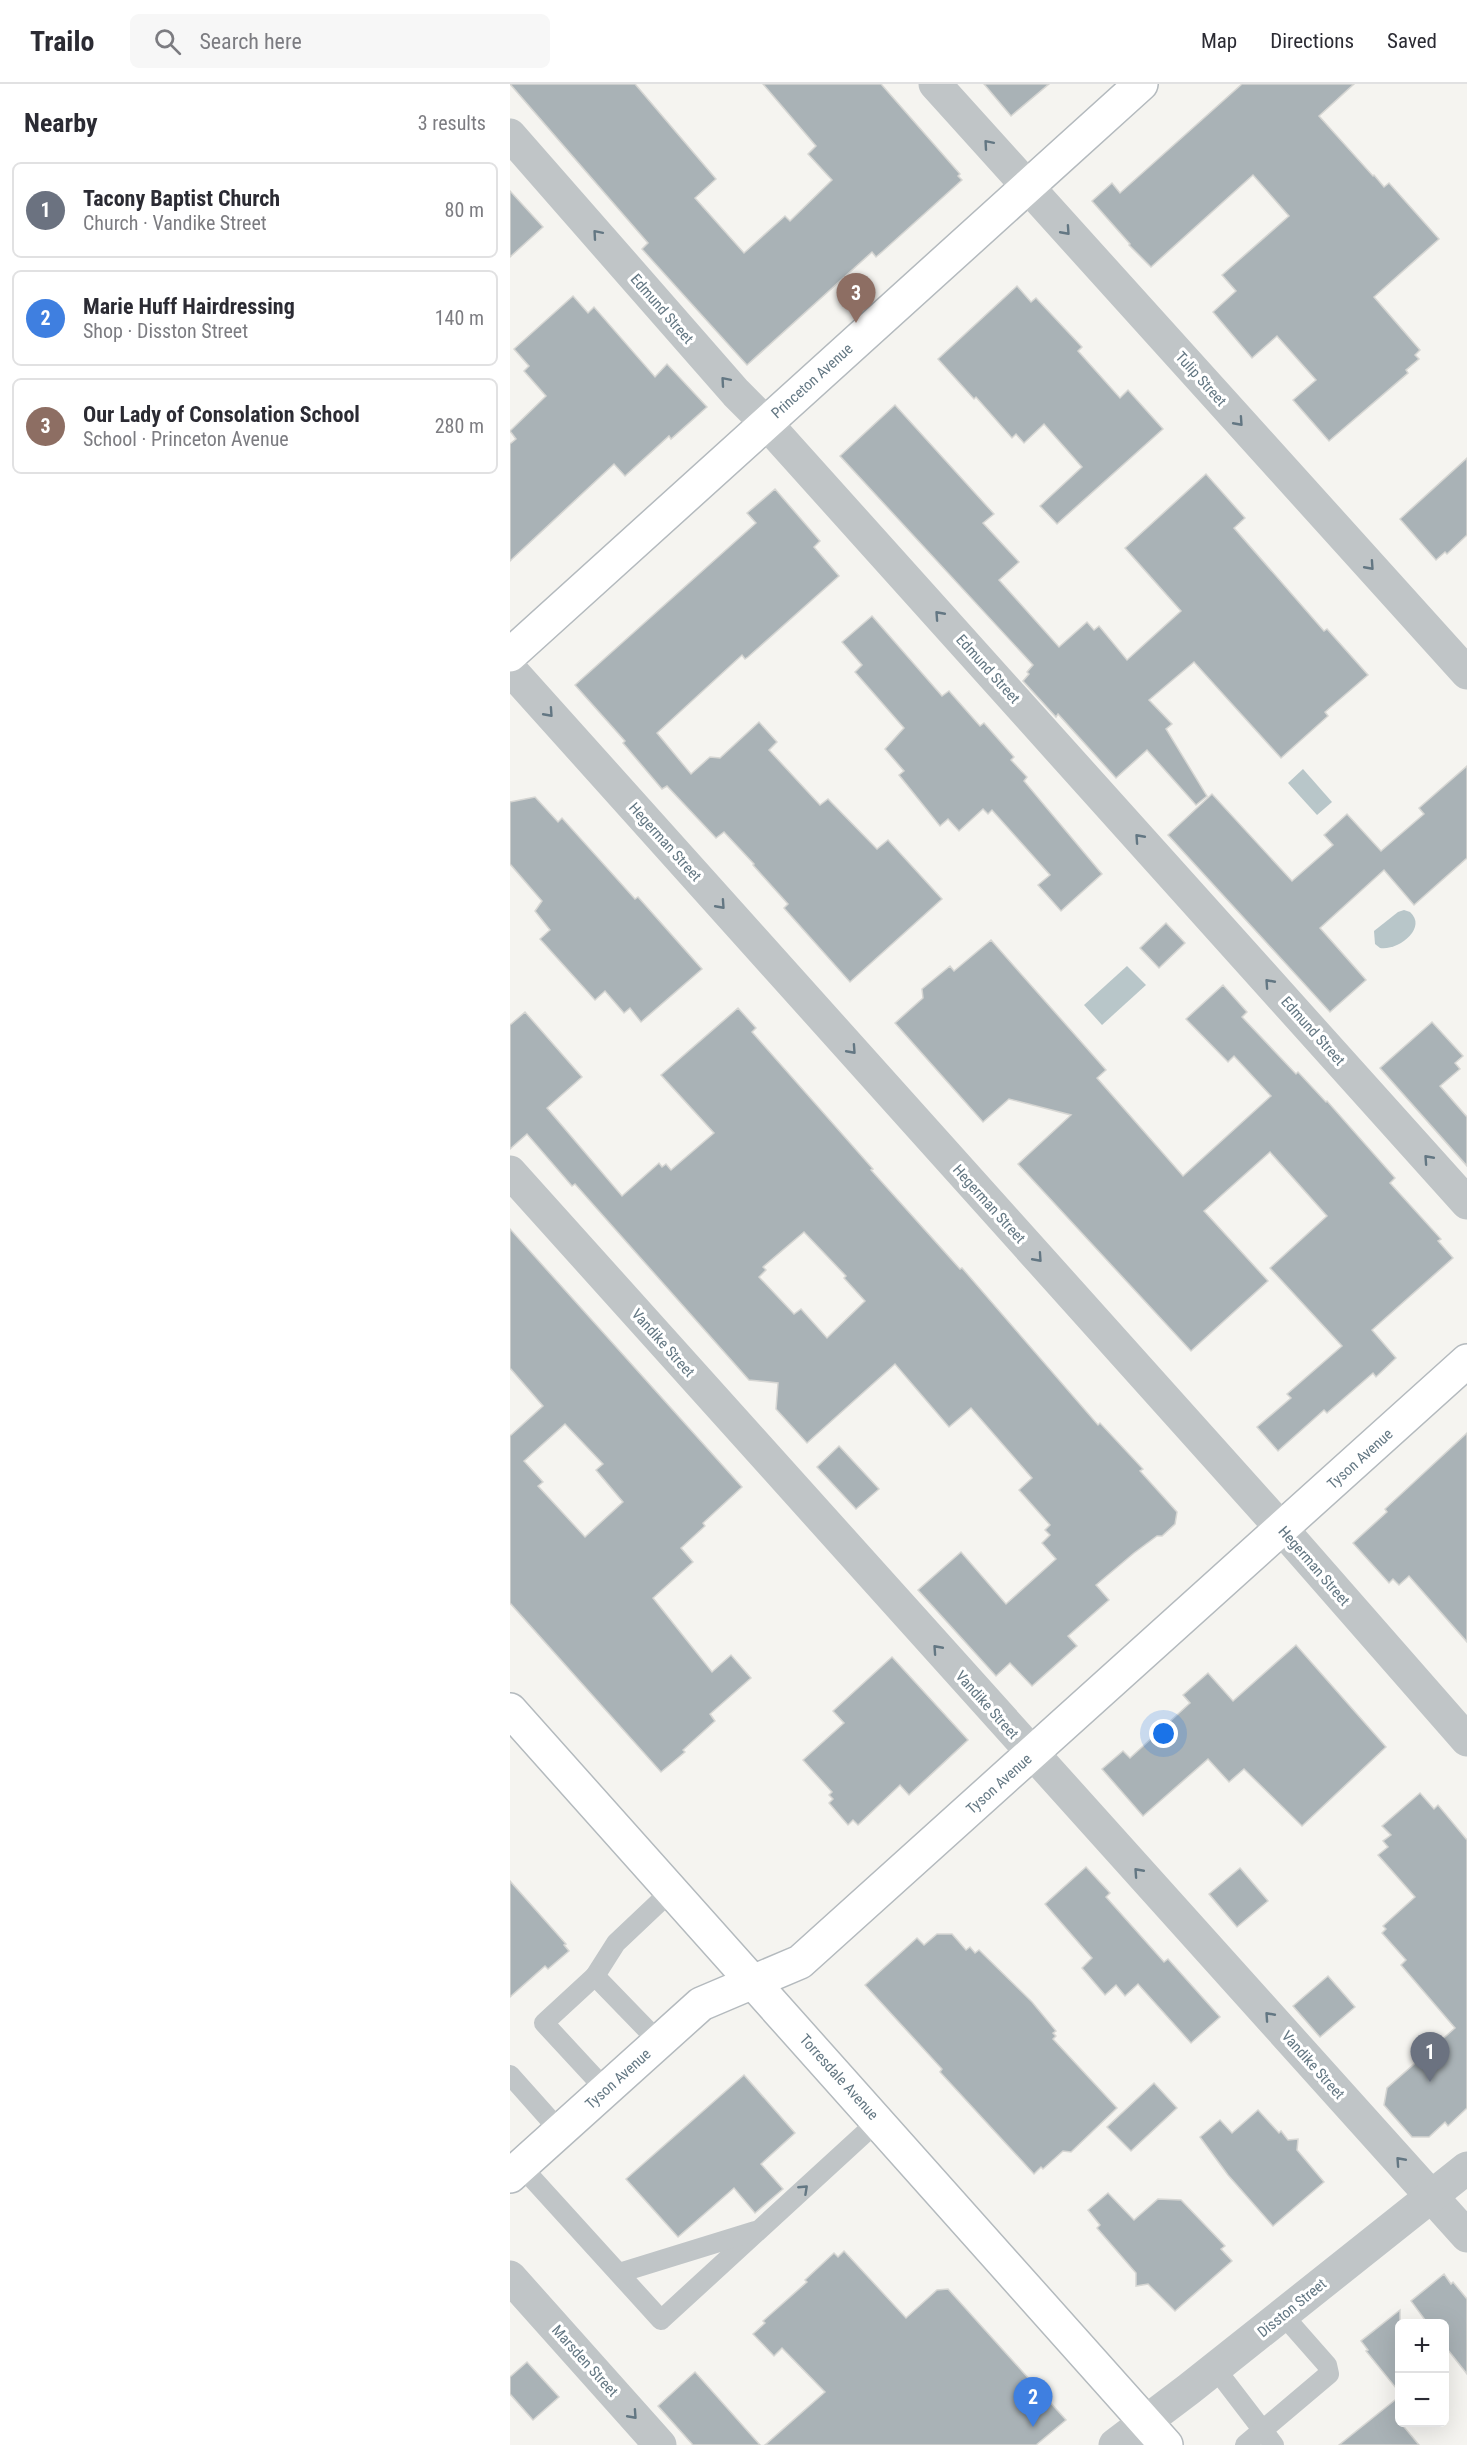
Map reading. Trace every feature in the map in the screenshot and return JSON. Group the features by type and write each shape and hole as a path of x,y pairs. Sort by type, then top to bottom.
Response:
{"street":[{"name":"Tulip Street","path":"935,84 1467,673"},
{"name":"Princeton Avenue","path":"510,655 1142,84"},
{"name":"Edmund Street","path":"510,135 735,393 766,423 1467,1203"},
{"name":"Hegerman Street","path":"510,669 1282,1529 1467,1740"},
{"name":"Vandike Street","path":"510,1172 1467,2236"},
{"name":"Tyson Avenue","path":"516,2171 701,2004 800,1962 1467,1361"},
{"name":"Torresdale Avenue","path":"510,1710 1155,2433"},
{"name":"Disston Street","path":"1115,2445 1155,2433 1215,2368 1467,2168"},
{"name":"Marsden Street","path":"510,2277 660,2445"}],"lane":[{"path":"606,2090 544,2023 595,1976 616,1943 671,1891"},
{"path":"595,1976 660,2042"},
{"path":"510,2075 560,2131"},
{"path":"516,2171 619,2274 661,2320 878,2121"},
{"path":"619,2274 760,2229"},
{"path":"1245,2445 1268,2437 1329,2374 1328,2365 1283,2315"},
{"path":"1215,2368 1268,2437"}],"shaded area":[{"path":"1303,769 1332,802 1317,815 1288,783"},
{"path":"1404,910 1410,912 1415,918 1413,931 1395,946 1380,948 1375,944 1374,931 1398,912"},
{"path":"1127,966 1146,985 1102,1025 1084,1005"}],"building":[{"path":"510,84 635,84 716,179 695,198 744,253 785,216 790,221 832,180 808,154 816,146 763,84 881,84 960,174 958,176 962,180 876,257 872,252 747,365 642,249 648,243"},
{"path":"984,84 1049,84 1011,116"},
{"path":"1242,84 1354,84 1319,116 1384,187 1389,183 1439,239 1374,297 1420,350 1415,355 1419,359 1406,370 1408,373 1329,441 1293,400 1316,380 1277,336 1252,358 1213,312 1236,291 1222,275 1289,216 1253,175 1151,267 1092,201 1112,183 1120,193"},
{"path":"510,191 543,227 510,257"},
{"path":"1017,286 1031,302 1036,298 1082,347 1078,351 1120,398 1128,390 1163,429 1057,524 1040,506 1082,467 1044,424 1024,443 1016,434 1012,438 938,359"},
{"path":"573,296 588,313 594,307 655,377 667,364 707,407 671,439 669,436 625,476 614,464 510,561 510,444 516,439 510,431 546,396 524,371 529,366 514,349"},
{"path":"895,405 994,514 983,523 1019,562 999,580 1059,647 1087,622 1094,630 1099,626 1127,660 1181,611 1125,548 1206,474 1245,518 1234,528 1324,631 1327,629 1368,675 1325,712 1328,716 1281,758 1194,662 1149,700 1172,724 1166,729 1207,796 1196,805 1147,750 1116,778 1058,714 1056,717 1023,681 1033,665 840,456"},
{"path":"1467,458 1467,535 1447,554 1445,552 1436,560 1400,519"},
{"path":"775,489 820,541 814,547 839,576 748,657 745,659 742,655 657,733 691,774 710,757 720,758 759,722 777,742 769,750 820,805 828,799 877,849 888,840 942,899 850,982 784,908 788,904 754,864 724,832 716,838 667,786 662,789 623,743 625,741 575,685 756,523 747,513"},
{"path":"872,616 942,696 949,691 980,726 984,723 1014,757 1011,760 1027,777 1024,781 1102,874 1061,911 1038,885 1050,875 992,810 988,814 983,809 959,831 948,819 940,826 899,775 904,771 885,749 904,728 855,672 862,665 842,642"},
{"path":"1467,766 1467,858 1414,905 1384,870 1320,928 1366,980 1330,1012 1168,835 1212,794 1292,881 1333,845 1324,835 1347,814 1381,851 1424,814 1419,808"},
{"path":"535,797 558,822 562,818 635,899 638,897 702,969 641,1022 630,1008 624,1013 605,991 595,1000 540,939 550,930 535,911 542,901 510,864 510,802"},
{"path":"1166,923 1185,943 1159,968 1140,948"},
{"path":"991,940 1106,1070 1097,1078 1183,1176 1271,1096 1234,1056 1228,1062 1186,1019 1223,985 1247,1012 1242,1017 1296,1074 1298,1072 1327,1101 1395,1178 1390,1183 1441,1239 1438,1241 1453,1258 1372,1330 1396,1358 1376,1377 1373,1373 1327,1413 1324,1410 1278,1451 1257,1427 1291,1398 1287,1394 1342,1346 1270,1268 1327,1216 1270,1152 1204,1211 1268,1281 1191,1351 1018,1164 1071,1115 1009,1099 983,1122 895,1023 923,998 922,989 950,966 954,971"},
{"path":"738,1008 756,1028 752,1032 873,1169 871,1170 960,1269 962,1268 1098,1425 1100,1423 1143,1469 1140,1471 1177,1512 1175,1524 1162,1536 1157,1536 1134,1553 1096,1585 1109,1600 1068,1636 1077,1646 1032,1686 1010,1663 996,1676 918,1590 961,1552 1006,1604 1056,1559 1042,1543 1050,1535 1045,1530 1050,1525 1019,1490 1032,1478 971,1408 949,1427 895,1364 807,1443 776,1409 778,1383 749,1380 575,1184 572,1186 527,1134 510,1149 510,1025 525,1012 582,1077 547,1108 622,1196 659,1163 662,1167 666,1164 671,1170 714,1133 661,1075","holes":["804,1232 846,1276 844,1278 865,1301 827,1338 801,1309 794,1314 759,1277 766,1270 763,1267"]},
{"path":"1432,1022 1463,1056 1455,1063 1460,1069 1440,1086 1467,1117 1467,1166 1380,1068"},
{"path":"510,1229 742,1487 703,1523 705,1526 681,1548 693,1562 653,1598 712,1672 731,1655 751,1678 710,1714 715,1721 683,1750 685,1752 661,1772 510,1603 510,1436 543,1406 510,1368","holes":["565,1424 603,1464 596,1470 623,1502 585,1537 538,1486 543,1482 524,1461"]},
{"path":"1467,1433 1467,1642 1409,1576 1399,1585 1393,1579 1389,1583 1353,1543 1387,1512 1385,1509"},
{"path":"839,1446 879,1489 856,1509 817,1467"},
{"path":"1296,1645 1386,1747 1302,1826 1244,1769 1229,1782 1208,1759 1143,1816 1102,1769 1123,1751 1130,1758 1190,1703 1183,1695 1208,1673 1233,1701"},
{"path":"892,1657 968,1740 909,1795 900,1785 858,1825 853,1820 848,1825 829,1803 833,1799 829,1795 832,1792 803,1760 844,1723 833,1711"},
{"path":"1420,1793 1434,1809 1438,1805 1467,1840 1467,2108 1448,2126 1445,2122 1429,2137 1412,2137 1384,2105 1387,2088 1455,2028 1401,1965 1406,1960 1382,1933 1386,1929 1383,1926 1415,1897 1378,1855 1388,1847 1383,1841 1391,1835 1382,1826"},
{"path":"1086,1867 1110,1893 1106,1897 1164,1962 1168,1959 1220,2017 1191,2043 1138,1984 1125,1996 1116,1985 1105,1995 1082,1968 1092,1958 1045,1904"},
{"path":"1240,1868 1268,1901 1237,1927 1209,1894"},
{"path":"510,1881 566,1944 564,1945 569,1951 548,1969 545,1966 510,1997"},
{"path":"937,1934 952,1934 966,1950 970,1947 975,1953 979,1950 1032,2002 1056,2031 1053,2033 1056,2036 1053,2039 1117,2108 1071,2152 1063,2151 1034,2174 940,2072 942,2069 865,1985 917,1938 924,1945"},
{"path":"1328,1976 1355,2007 1320,2037 1293,2006"},
{"path":"744,2075 795,2133 761,2164 783,2189 755,2213 734,2188 678,2237 626,2179"},
{"path":"1154,2083 1177,2108 1131,2151 1107,2127"},
{"path":"1258,2110 1288,2140 1298,2139 1297,2150 1324,2182 1273,2226 1228,2175 1200,2137 1220,2120 1232,2133"},
{"path":"1108,2193 1134,2220 1158,2199 1181,2200 1225,2246 1221,2249 1232,2261 1175,2311 1148,2284 1136,2286 1136,2273 1097,2228 1100,2225 1088,2210"},
{"path":"844,2251 906,2318 937,2290 948,2289 1066,2420 1036,2445 765,2445 825,2392 782,2348 774,2356 753,2334 765,2323 763,2321 807,2282 805,2280 834,2253 838,2257"},
{"path":"1444,2274 1467,2299 1467,2374 1449,2351 1449,2319 1424,2319 1411,2301"},
{"path":"1400,2310 1400,2319 1395,2319 1395,2387 1366,2351 1368,2350 1361,2341"},
{"path":"527,2362 559,2397 533,2420 510,2394 510,2377"},
{"path":"695,2372 760,2445 693,2445 658,2406"},
{"path":"1395,2400 1395,2427 1404,2427 1419,2445 1339,2445"}],"place":[{"name":"Our Lady of Consolation School","path":"856,323"},
{"name":"Tacony Baptist Church","path":"1430,2082"},
{"name":"Marie Huff Hairdressing","path":"1033,2427"}]}
